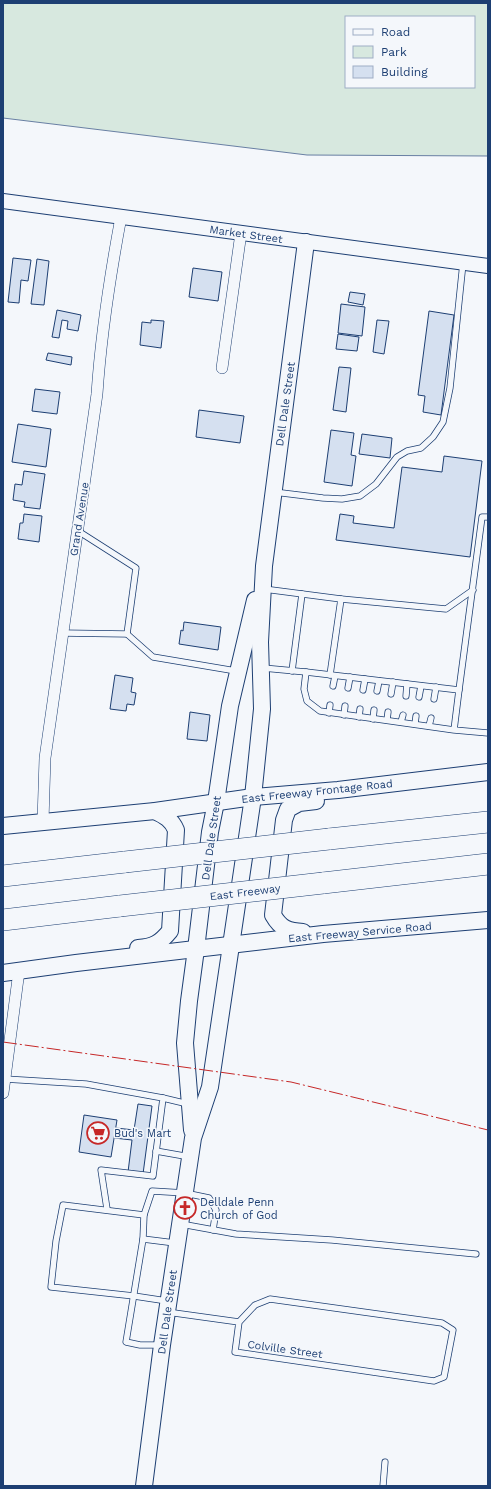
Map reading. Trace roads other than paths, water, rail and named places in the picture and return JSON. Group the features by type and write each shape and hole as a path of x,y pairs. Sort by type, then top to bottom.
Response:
{"highway":[{"path":"3,876 488,822"},
{"name":"East Freeway","path":"3,920 488,864"},
{"path":"382,876 488,878"}],"main road":[{"name":"Dell Dale Street","path":"144,1486 162,1345 193,1138 210,1087 253,797 262,709 260,642 264,566 306,242"},
{"name":"Dell Dale Street","path":"193,1138 185,1043 189,1000 210,832 216,802 230,706 264,566"},
{"name":"East Freeway Frontage Road","path":"3,826 155,811 253,797 338,790 488,772"},
{"path":"323,934 288,931 277,923 273,915 284,820 288,809 299,803 328,800 375,791 394,784"},
{"path":"51,966 73,956 148,947 162,941 170,930 176,830 173,823 166,816 155,811"},
{"name":"East Freeway Service Road","path":"232,945 323,934 488,920"},
{"path":"3,972 232,945"}],"street":[{"name":"Market Street","path":"3,201 488,266"},
{"name":"Grand Avenue","path":"43,821 45,758 97,394 100,348 121,217"},
{"path":"222,368 241,233"},
{"path":"3,1093 5,1067 19,971"}],"lane":[{"path":"273,492 342,499 360,496 376,484 397,457 407,451 421,448 433,437 443,422 450,388 463,263"},
{"path":"454,730 482,517 488,517"},
{"path":"78,532 136,568 127,634"},
{"path":"263,589 341,599 446,609 473,590"},
{"path":"292,671 302,594"},
{"path":"333,686 341,599"},
{"path":"62,633 127,634 153,657 238,672"},
{"path":"261,668 459,690"},
{"path":"306,672 304,689 307,701 320,711 454,730 488,733"},
{"path":"348,688 350,677"},
{"path":"363,690 364,679"},
{"path":"377,692 379,681"},
{"path":"391,694 393,682"},
{"path":"406,696 408,684"},
{"path":"419,698 421,686"},
{"path":"434,699 436,687"},
{"path":"329,713 330,704"},
{"path":"344,715 345,706"},
{"path":"359,717 360,709"},
{"path":"373,719 374,710"},
{"path":"387,720 388,712"},
{"path":"401,722 402,715"},
{"path":"415,724 416,716"},
{"path":"430,726 431,718"},
{"path":"5,1079 86,1084 190,1104"},
{"path":"107,1209 101,1170 153,1176 163,1098"},
{"path":"156,1151 190,1157"},
{"path":"162,1345 140,1345 126,1342 143,1239 144,1215 152,1191 185,1193 209,1198 216,1210 214,1230"},
{"path":"144,1215 107,1209 63,1205 56,1241 51,1287 134,1296 168,1306 239,1322"},
{"path":"180,1224 236,1234 332,1240 476,1254"},
{"path":"143,1239 177,1243"},
{"name":"Colville Street","path":"270,1299 442,1323 453,1330 444,1377 434,1381 235,1352 239,1322 255,1306 270,1299"},
{"path":"382,1486 385,1462"}],"place":[{"name":"Bud's Mart","path":"98,1133"},
{"name":"Delldale Penn Church of God","path":"185,1208"}]}
